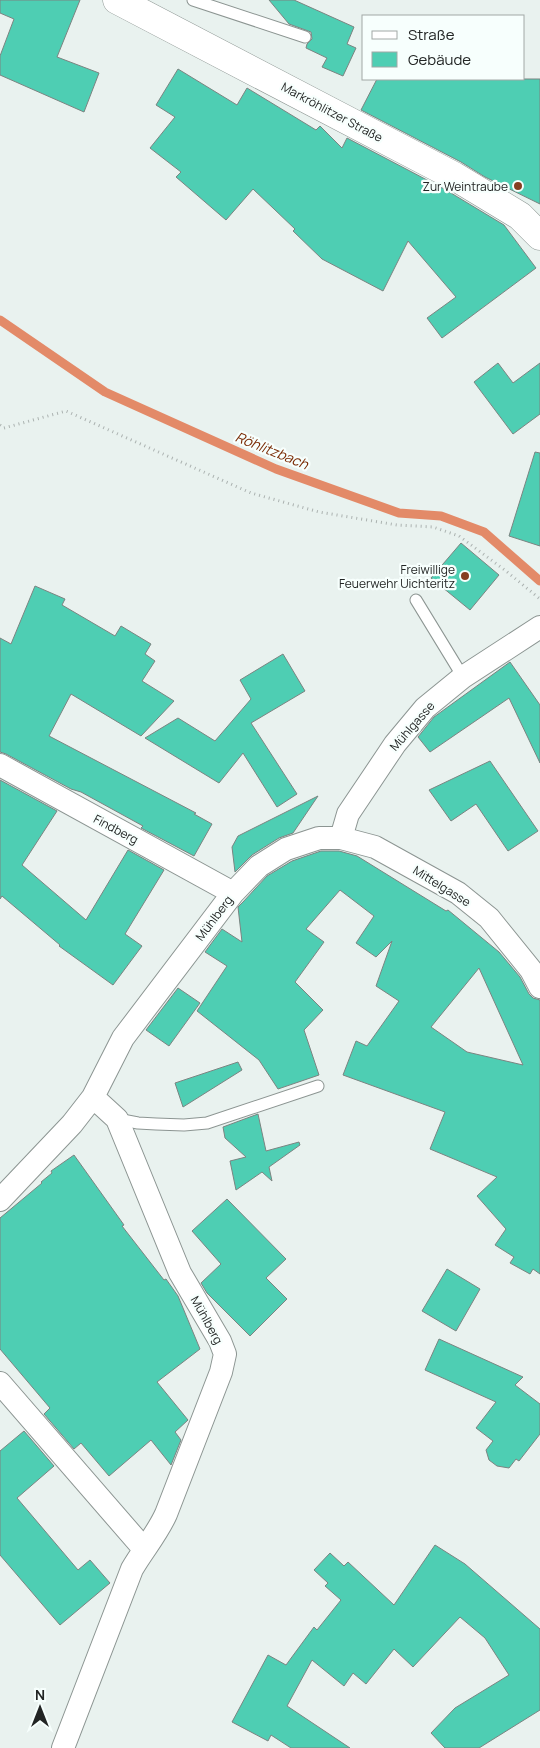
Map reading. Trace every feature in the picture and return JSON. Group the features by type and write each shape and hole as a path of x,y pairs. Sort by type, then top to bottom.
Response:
{"main road":[{"name":"Markröhlitzer Straße","path":"116,0 454,176 520,216 540,236"}],"street":[{"name":"Mühlgasse","path":"341,838 348,814 395,744 425,708 462,678 540,626"},
{"name":"Findberg","path":"0,765 233,893"},
{"name":"Mühlberg","path":"0,1200 72,1124 93,1097 123,1038 233,893 258,866 286,849 319,838 341,838"},
{"name":"Mittelgasse","path":"341,838 375,847 458,893 489,918 531,970 540,988"},
{"name":"Mühlberg","path":"63,1748 132,1569 158,1531 166,1514 221,1372 225,1354 220,1341 180,1273 117,1119 93,1097"},
{"path":"0,1383 144,1549"}],"lane":[{"path":"194,0 305,37"},
{"path":"416,600 462,678"},
{"path":"117,1119 156,1124 184,1125 207,1123 318,1086"}],"path":[{"path":"0,425 4,428 66,411 250,493 319,512 397,525 433,527 459,536 540,599"}],"building":[{"path":"0,0 80,0 57,57 99,73 84,112 0,75 0,56 14,19 0,13"},
{"path":"269,0 294,0 354,27 347,44 356,48 343,76 322,67 327,58 306,48 312,39 311,32 289,24"},
{"path":"178,69 237,105 247,88 316,130 320,126 342,148 347,138 446,190 504,225 536,268 442,338 427,318 456,297 408,241 383,291 322,259 293,231 295,229 253,189 226,220 176,177 181,172 150,148 175,117 156,105"},
{"path":"540,79 540,204 485,177 461,162 361,110 376,80"},
{"path":"498,363 513,383 540,363 540,414 513,434 474,382"},
{"path":"535,452 540,453 540,546 509,536"},
{"name":"Freiwillige Feuerwehr Uichteritz","path":"461,543 499,575 470,610 431,578"},
{"path":"35,586 65,599 62,605 115,636 121,626 151,644 145,654 155,661 142,681 174,701 141,736 71,694 49,736 196,813 194,814 212,824 194,856 141,828 143,826 81,792 71,789 0,752 0,638 11,644"},
{"path":"283,654 305,691 251,723 297,794 277,807 243,753 219,783 145,738 178,718 215,741 251,699 240,680"},
{"path":"510,662 540,705 540,763 509,698 430,752 418,737 434,717"},
{"path":"490,761 538,831 508,851 476,804 451,821 429,790"},
{"path":"0,780 57,811 22,865 86,920 128,850 164,870 125,934 142,946 113,985 59,946 2,896 0,899"},
{"path":"318,796 293,833 279,838 252,855 235,872 232,847 238,836"},
{"path":"321,851 339,851 357,856 446,911 448,910 499,952 520,977 529,994 533,998 540,1000 540,1274 533,1269 530,1274 510,1263 514,1257 495,1245 506,1229 477,1196 497,1177 430,1149 445,1112 343,1075 356,1041 367,1046 399,1001 376,986 392,941 376,957 356,943 374,916 340,890 306,929 324,942 295,982 323,1010 304,1030 319,1075 278,1089 259,1060 197,1011 227,966 205,952 222,929 242,942 238,907 267,876 292,861","holes":["479,968 523,1065 467,1052 431,1027"]},
{"path":"178,988 200,1003 169,1046 146,1030"},
{"path":"238,1062 242,1070 183,1107 175,1083"},
{"path":"258,1114 266,1151 299,1142 300,1145 269,1167 272,1181 262,1172 236,1190 230,1161 246,1157 225,1138 223,1127"},
{"path":"74,1155 124,1225 122,1226 178,1296 200,1349 157,1382 188,1420 175,1432 181,1440 171,1465 151,1440 109,1476 81,1443 74,1449 44,1414 50,1408 0,1349 0,1218 42,1183 52,1173 51,1171"},
{"path":"227,1199 286,1259 266,1278 287,1299 250,1336 207,1293 201,1283 221,1264 192,1231"},
{"path":"447,1269 480,1289 456,1331 422,1311"},
{"path":"439,1339 523,1377 515,1385 540,1404 540,1434 519,1461 516,1459 509,1468 497,1466 489,1460 486,1450 493,1441 476,1428 496,1402 425,1370"},
{"path":"24,1431 54,1466 17,1498 78,1570 90,1560 110,1583 60,1625 0,1555 0,1451"},
{"path":"435,1545 465,1564 540,1629 540,1710 479,1748 445,1748 431,1733 455,1708 509,1675 485,1638 460,1617 413,1667 394,1649 366,1684 353,1673 344,1686 312,1660 287,1706 350,1748 291,1748 271,1735 268,1741 232,1722 268,1655 286,1665 314,1627 317,1630 341,1600 325,1586 328,1583 314,1570 330,1553 344,1566 348,1562 394,1605"}],"waterway":[{"name":"Röhlitzbach","path":"0,320 105,392 276,469 399,513 441,516 484,532 540,581"}],"place":[{"name":"Zur Weintraube","path":"518,186"},
{"name":"Freiwillige Feuerwehr Uichteritz","path":"465,576"}]}
